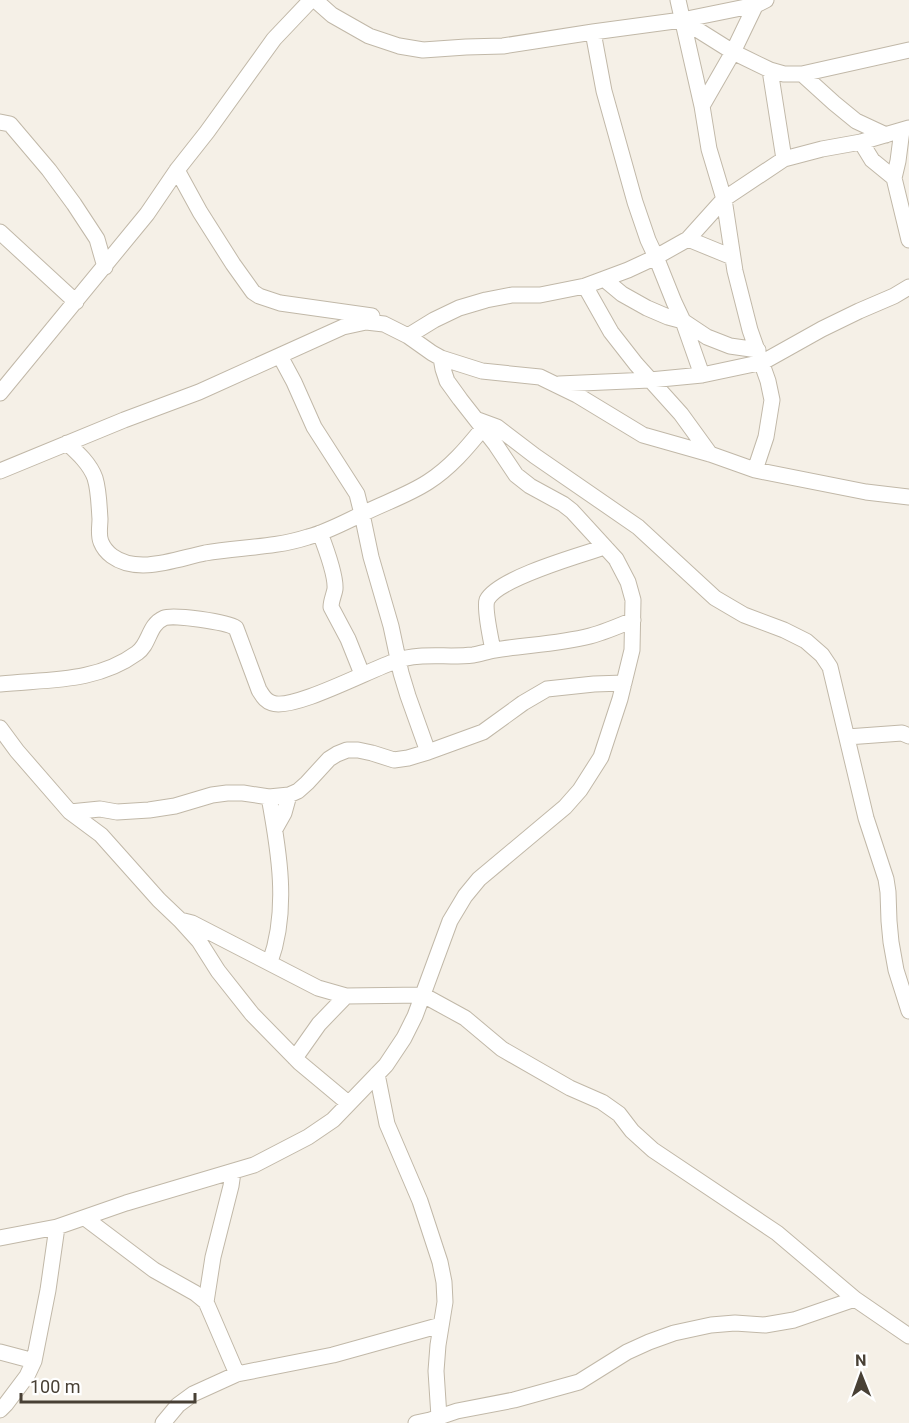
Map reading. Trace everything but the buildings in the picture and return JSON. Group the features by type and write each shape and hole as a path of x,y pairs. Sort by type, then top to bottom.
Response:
{"street":[{"path":"0,393 147,214 274,39 313,0 332,15 369,36 399,46 423,50 503,46 682,20 760,2"},
{"path":"678,0 702,106 709,150 724,199 735,271 750,330 768,381 772,400 766,437 755,470"},
{"path":"702,106 760,2"},
{"path":"682,20 733,52 770,70 784,74 802,74 909,50"},
{"path":"593,32 604,91 638,212 683,321 702,375"},
{"path":"770,70 784,159"},
{"path":"802,74 856,121 885,135"},
{"path":"0,122 10,124 50,170 97,239 105,267"},
{"path":"408,336 451,312 486,300 540,295 585,286 604,279 656,257 688,239 724,199 784,159 861,142 906,129 894,178 909,240"},
{"path":"861,142 872,160 894,178"},
{"path":"177,170 233,264 253,292 259,296 280,303 374,316 441,358 483,371 540,377 577,394 643,435 710,454 755,470 866,492 909,497"},
{"path":"0,232 76,302"},
{"path":"688,239 732,257"},
{"path":"604,279 622,294 647,308 683,321 707,337 760,356"},
{"path":"585,286 611,332 681,414 710,454"},
{"path":"556,384 702,375 760,356 894,296 909,287"},
{"path":"0,471 199,392 343,327 366,321 384,324"},
{"path":"280,356 314,427 357,494 370,557 391,626 398,660 428,752"},
{"path":"0,1238 57,1227 126,1203 254,1165 308,1137 333,1120 386,1065 404,1038 415,1016 450,921 465,896 479,879 565,807 580,790 601,757 632,650 633,600 628,582 616,559 572,511 516,475 447,381 441,358"},
{"path":"67,443 90,468 95,479 101,542 111,555 142,566 206,553 283,543 320,533 428,482 460,454 479,423"},
{"path":"479,423 496,427 638,526 716,598 744,615 806,641 822,655 830,667 866,818 886,879 891,942 896,970 909,1011"},
{"path":"320,533 335,583 331,607 348,639 362,674"},
{"path":"493,650 486,606 491,595 532,571 605,547"},
{"path":"0,684 77,678 122,663 143,648 156,624 164,618 173,617 219,622 236,628 260,690 264,698 273,704 285,704 305,698 398,660 473,655 493,650 547,644 588,636 633,620"},
{"path":"70,812 100,809 117,812 149,810 226,793 269,797 289,795 307,783 329,759 347,750 358,750 394,760 428,752 483,732 547,689 624,683"},
{"path":"0,728 70,812 101,835 199,941 218,971 252,1014 295,1058 348,1103"},
{"path":"847,737 902,733 909,736"},
{"path":"275,829 284,813 289,795"},
{"path":"269,797 275,829 280,895 280,926 270,962"},
{"path":"180,920 192,922 318,988 346,996 423,995 465,1018 501,1048 570,1088 602,1102 619,1114 632,1131 653,1149 777,1233 855,1299 909,1336"},
{"path":"295,1058 319,1024 346,996"},
{"path":"377,1074 387,1124 420,1201 440,1262 444,1282 445,1302 436,1371 440,1417"},
{"path":"206,1302 213,1257 233,1172"},
{"path":"85,1218 154,1270 195,1293 206,1302 237,1374"},
{"path":"0,1410 27,1376 34,1361 57,1227"},
{"path":"416,1423 579,1382 627,1352 674,1333 711,1325 735,1323 765,1325 794,1320 855,1299"},
{"path":"163,1423 178,1405 193,1395 237,1374 333,1355 441,1325"},
{"path":"0,1352 34,1361"}]}
